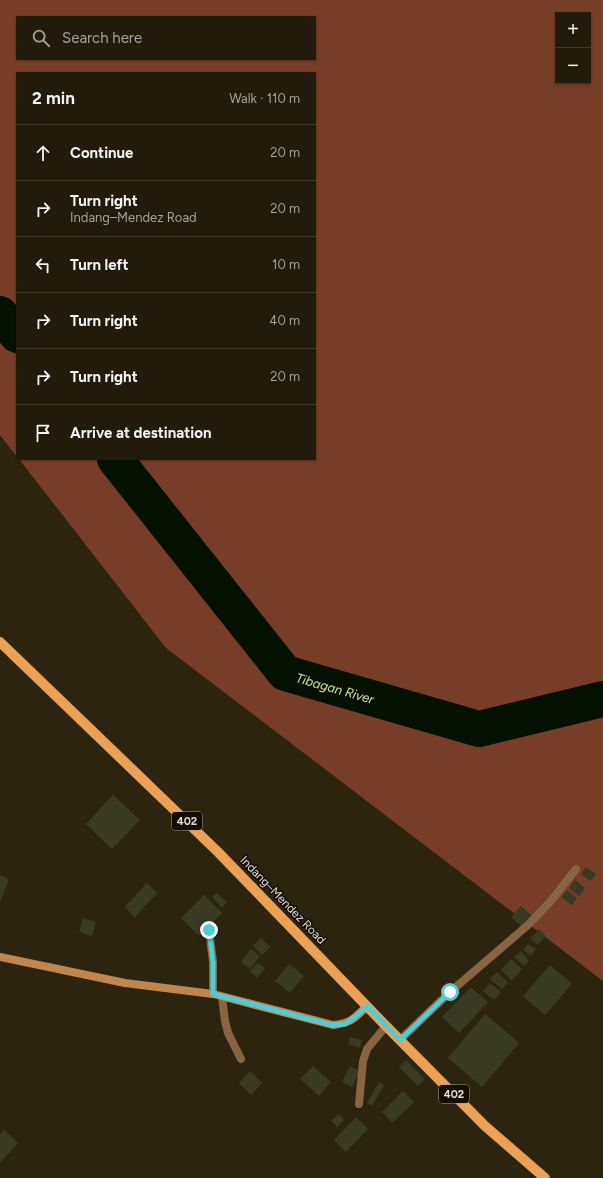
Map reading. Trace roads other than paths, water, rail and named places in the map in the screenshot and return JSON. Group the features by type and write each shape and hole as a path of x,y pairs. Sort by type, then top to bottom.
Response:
{"main road":[{"name":"Indang–Mendez Road","path":"0,642 218,852 386,1026 486,1126 545,1178"}],"street":[{"path":"0,957 125,982 213,994 332,1025 345,1024 367,1006"}],"lane":[{"path":"400,1040 450,992 528,925 551,901 576,869"},
{"path":"209,930 213,962 213,994"},
{"path":"222,997 228,1033 241,1060"},
{"path":"359,1104 364,1061 367,1049 386,1026"}],"waterway":[{"name":"Tibagan River","path":"0,314 16,334"},
{"name":"Tibagan River","path":"116,460 285,673 479,729 603,699"}]}
